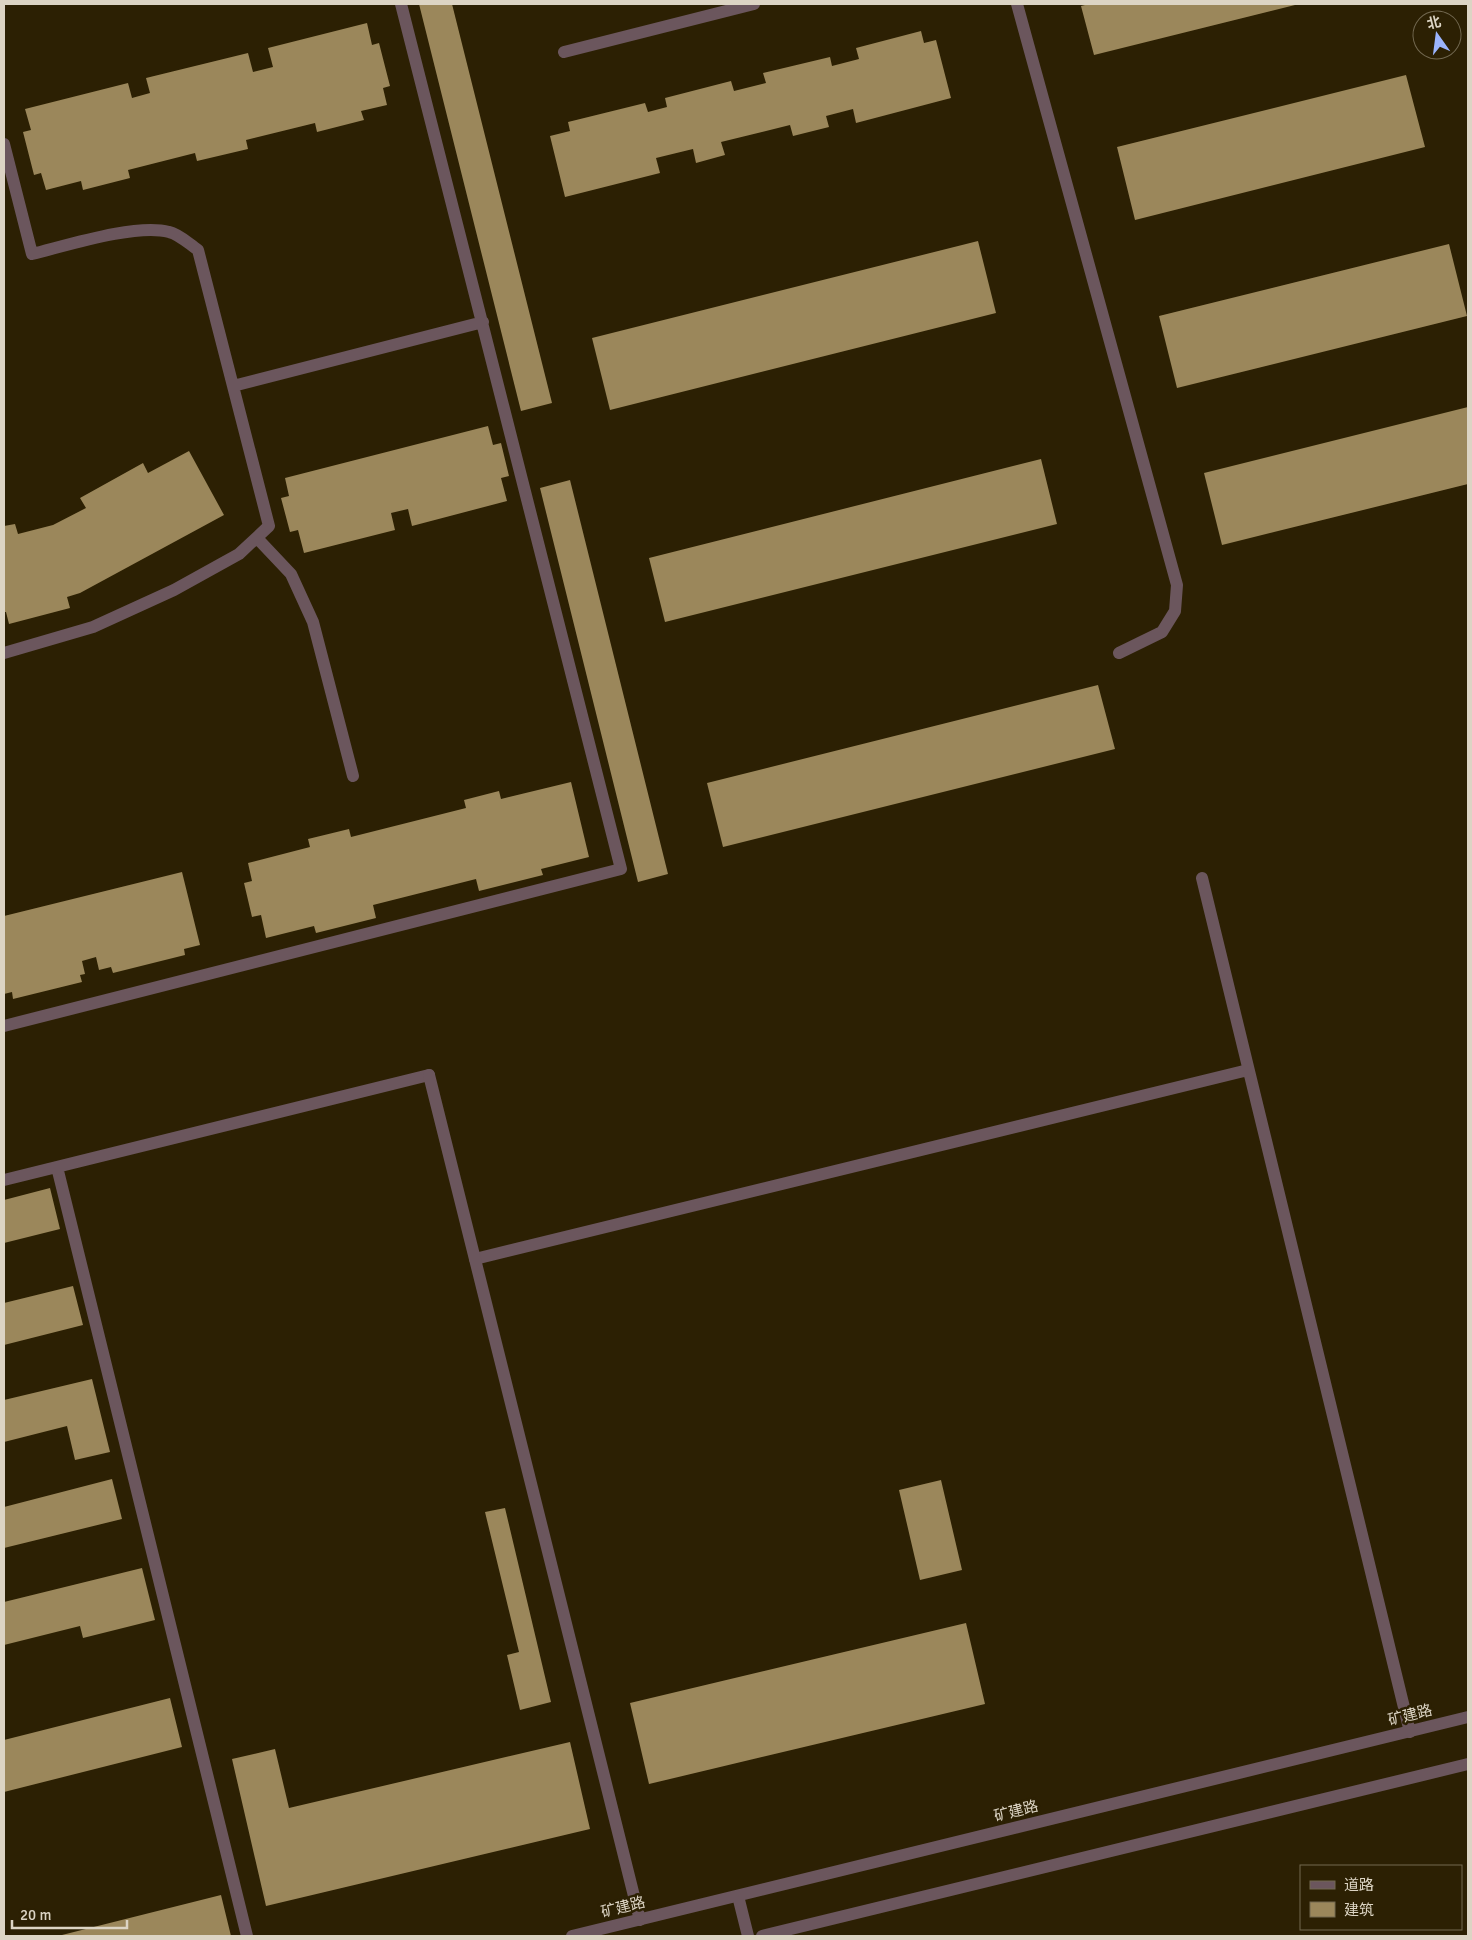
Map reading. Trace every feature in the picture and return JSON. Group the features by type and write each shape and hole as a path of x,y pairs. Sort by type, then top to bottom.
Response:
{"street":[{"path":"4,1026 620,869 401,4"},
{"path":"564,52 754,4"},
{"path":"1017,4 1177,585 1175,611 1162,632 1119,653"},
{"path":"4,144 32,254 112,234 153,230 170,232 198,250 269,526 240,554 174,590 94,627 4,653"},
{"path":"233,386 482,322"},
{"path":"257,538 291,574 313,622 353,776"},
{"path":"1202,878 1410,1732"},
{"path":"475,1259 1248,1070"},
{"path":"4,1180 429,1074 640,1920"},
{"path":"57,1167 247,1936"},
{"name":"矿建路","path":"572,1936 1468,1717"},
{"path":"762,1936 1468,1764"},
{"path":"738,1896 748,1936"}],"building":[{"path":"419,4 452,4 552,403 521,411"},
{"path":"1089,4 1299,4 1094,55 1081,6"},
{"path":"367,23 372,45 379,43 390,86 383,88 387,105 361,111 364,120 317,132 315,123 246,140 248,149 197,161 195,153 128,170 130,178 83,190 81,181 46,190 41,173 34,175 23,132 31,130 25,109 128,83 132,98 150,93 146,78 248,53 253,72 273,67 268,48"},
{"path":"921,31 924,43 936,40 951,98 856,123 853,109 826,116 829,127 793,136 790,125 721,142 725,155 696,163 693,149 656,158 660,173 565,197 550,136 570,131 568,122 645,103 648,112 667,107 665,98 731,81 734,91 766,83 763,73 830,57 832,66 859,59 856,48"},
{"path":"1406,75 1425,147 1135,220 1117,147"},
{"path":"978,241 996,313 610,410 592,338"},
{"path":"1449,244 1467,316 1177,388 1159,316"},
{"path":"1468,407 1468,484 1222,545 1204,473"},
{"path":"488,426 493,445 501,443 509,476 501,478 507,501 412,526 408,509 391,513 395,530 304,553 298,530 290,532 281,498 289,496 285,478"},
{"path":"189,451 224,515 80,593 67,597 70,608 9,624 6,612 4,612 4,526 15,524 18,534 53,525 86,508 80,498 143,463 148,473"},
{"path":"1041,459 1057,524 665,622 649,558"},
{"path":"570,480 668,874 638,882 540,488"},
{"path":"1098,685 1115,749 723,847 707,783"},
{"path":"571,782 589,857 541,869 543,875 479,891 476,879 373,905 376,918 316,933 314,926 266,938 261,915 252,917 244,883 252,881 248,863 310,847 308,839 349,829 351,837 466,808 464,800 499,791 501,799"},
{"path":"182,872 200,945 184,949 185,955 113,973 111,967 99,970 96,957 82,961 85,974 80,975 82,982 13,999 12,992 4,994 4,916"},
{"path":"50,1188 60,1229 4,1243 4,1200"},
{"path":"73,1286 83,1325 4,1345 4,1303"},
{"path":"92,1379 110,1452 75,1460 67,1426 4,1442 4,1400"},
{"path":"112,1479 122,1519 4,1548 4,1507"},
{"path":"941,1480 962,1570 920,1580 899,1490"},
{"path":"505,1508 551,1702 520,1710 507,1655 519,1652 485,1512"},
{"path":"142,1568 155,1620 83,1638 80,1626 4,1645 4,1602"},
{"path":"966,1623 985,1704 649,1784 630,1703"},
{"path":"170,1698 182,1747 4,1792 4,1740"},
{"path":"570,1742 590,1829 266,1906 232,1759 275,1749 289,1808"},
{"path":"221,1895 231,1936 58,1936"}]}
